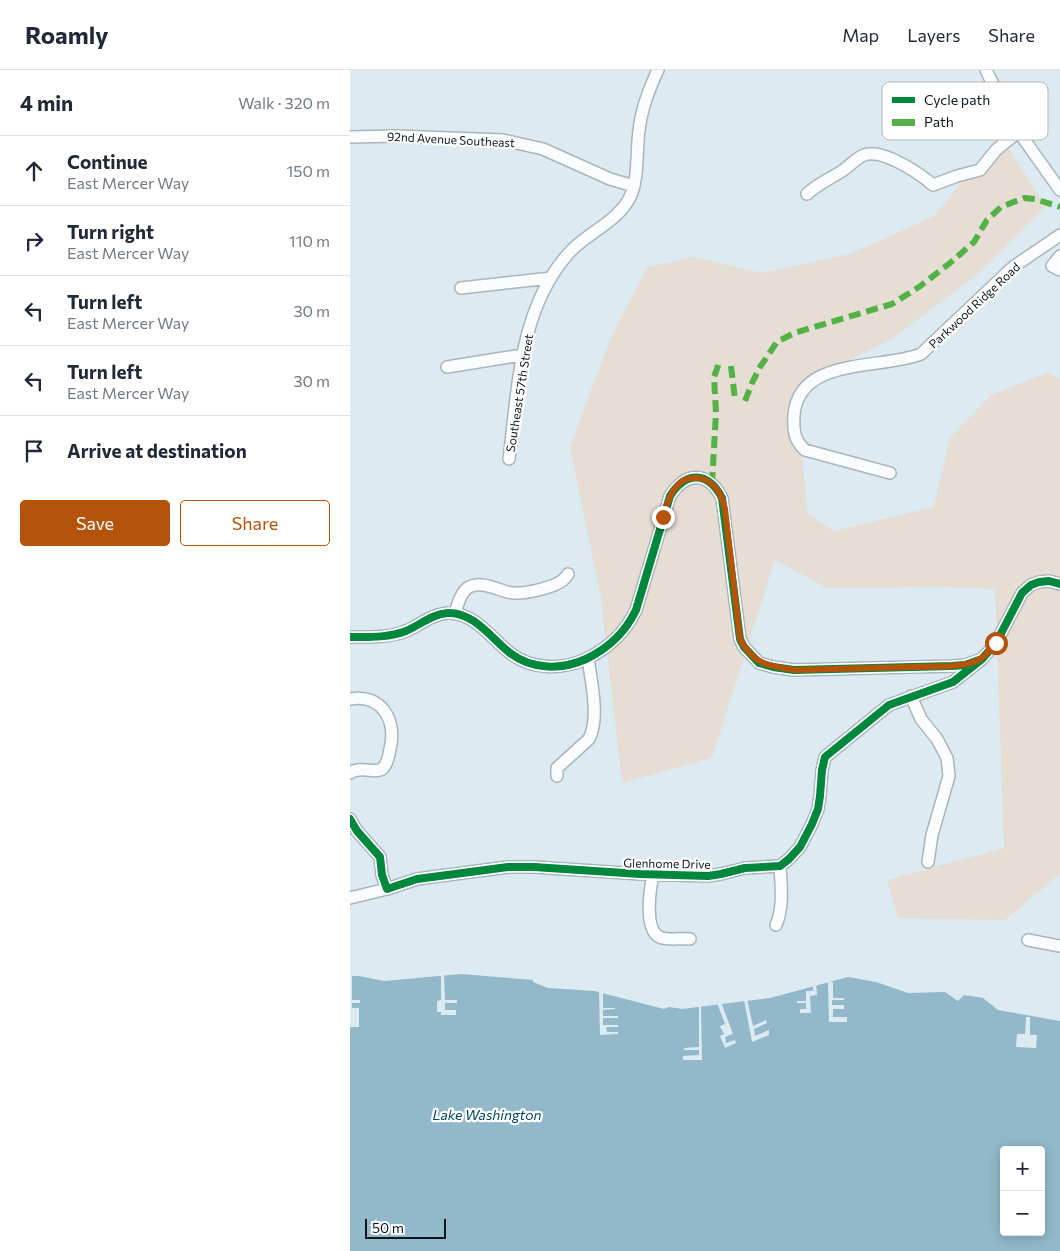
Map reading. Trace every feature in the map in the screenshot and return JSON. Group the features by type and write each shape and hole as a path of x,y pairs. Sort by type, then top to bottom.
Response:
{"street":[{"name":"Southeast 57th Street","path":"509,459 522,355 525,339 538,303 551,278 567,254 606,224 621,210 630,198 634,186 639,130 644,104 658,70"},
{"path":"986,70 992,82"},
{"name":"92nd Avenue Southeast","path":"350,137 398,136 504,140 543,149 610,179 634,186"},
{"path":"807,194 815,186 843,170 860,157 873,153 881,154 907,167 923,176 933,185 980,170 996,150 1009,140"},
{"path":"1025,140 1060,190"},
{"name":"Parkwood Ridge Road","path":"890,473 805,450 794,436 795,409 803,389 821,375 833,371 921,354 1013,267 1060,235"},
{"path":"1060,256 1052,266 1060,270"},
{"path":"461,288 551,278"},
{"path":"447,367 522,355"},
{"path":"350,637 374,637 397,634 434,616 448,613 471,620 481,626 512,654 538,666 564,667 588,658 609,646 629,623 636,610 670,496 682,481 700,478 712,484 722,498 725,509 740,639 744,647 759,662 773,667 794,670 900,669 965,665 982,659"},
{"path":"455,614 459,596 466,589 476,585 489,586 514,593 528,592 563,580 568,574"},
{"path":"776,925 780,912 780,866 790,860 800,847 812,824 819,803 825,757 889,706 911,696 952,682 982,659 996,643 1022,593 1031,585 1049,581 1060,584"},
{"path":"557,776 557,768 592,734 594,725 593,690 588,658"},
{"path":"911,696 921,719 937,739 946,758 949,776 932,835 928,862"},
{"path":"350,699 367,699 378,704 385,710 393,730 388,760 383,768 376,771 356,769 350,773"},
{"path":"350,818 357,831 380,857 382,875 387,889"},
{"name":"Glenhome Drive","path":"350,898 417,879 508,868 534,867 654,875 708,876 745,868 780,866"},
{"path":"654,875 650,889 650,926 654,933 661,938 690,939"},
{"path":"1028,940 1060,946"}],"shaded area":[{"path":"998,140 1004,140 1046,207 974,277 892,339 819,374 796,402 808,514 834,531 934,507 950,437 991,395 1049,372 1060,380 1060,874 1005,920 898,918 887,880 1004,848 995,589 939,587 827,588 775,560 712,758 622,783 601,598 570,447 610,339 647,267 694,257 762,273 850,254 934,216"}],"water":[{"name":"Lake Washington","path":"461,974 533,980 533,982 548,988 594,991 664,1009 669,1007 682,1009 770,998 848,977 876,982 908,993 945,992 958,1001 964,995 983,998 998,1010 1060,1021 1060,1251 350,1251 350,976 384,981"}],"pier":[{"path":"350,974 352,974 352,1000 360,1000 360,1003 352,1003 352,1008 359,1008 359,1027 350,1027"},
{"path":"441,974 444,974 445,1000 457,1000 457,1003 445,1003 445,1010 456,1010 456,1015 441,1015 441,1012 437,1012 437,1001 441,1000"},
{"path":"828,982 833,982 833,998 844,998 844,1000 832,1000 832,1005 844,1005 844,1009 833,1009 833,1017 847,1017 847,1022 829,1022"},
{"path":"816,983 817,995 810,996 811,1013 800,1013 800,1009 806,1009 806,1003 797,1003 797,1001 806,1001 806,991 813,991 813,984"},
{"path":"599,990 603,991 603,1008 615,1008 603,1010 603,1016 618,1016 618,1018 603,1018 603,1025 618,1025 618,1027 606,1027 607,1032 618,1032 618,1034 600,1035"},
{"path":"747,999 753,1026 766,1020 767,1023 754,1029 755,1036 769,1030 769,1035 752,1042 744,1000"},
{"path":"721,1002 733,1034 725,1037 726,1043 735,1040 736,1043 725,1048 720,1036 724,1034 720,1026 725,1024 717,1003"},
{"path":"699,1005 701,1005 702,1060 683,1060 683,1056 699,1055 699,1050 684,1050 684,1048 699,1047"},
{"path":"1026,1017 1030,1017 1030,1035 1037,1035 1036,1048 1016,1047 1017,1034 1025,1034"}],"marked path":[{"path":"745,401 760,367 777,342 794,333 892,304 919,287 974,242 987,220 1001,207 1024,198 1035,199 1060,207"},
{"path":"712,484 716,413 714,377 719,363"},
{"path":"731,366 735,399"}],"cycle path":[{"path":"350,637 392,635 406,631 437,615 448,613 466,617 482,627 510,653 528,663 557,666 577,663 586,659 616,639 632,618 670,496 683,482 697,478 704,479 710,483 722,498 740,639 744,647 759,663 794,670 952,666 965,665 982,659"},
{"path":"350,819 357,831 380,857 382,875 387,889 417,879 508,867 708,876 745,868 780,866 800,847 812,824 818,809 825,757 889,705 953,682 982,659 996,643 1022,593 1031,585 1049,581 1060,584"}],"route":[{"path":"663,517 670,496 682,481 700,478 707,480 718,490 725,509 740,639 744,647 759,662 773,667 794,670 900,669 965,665 982,659 996,643"}]}
